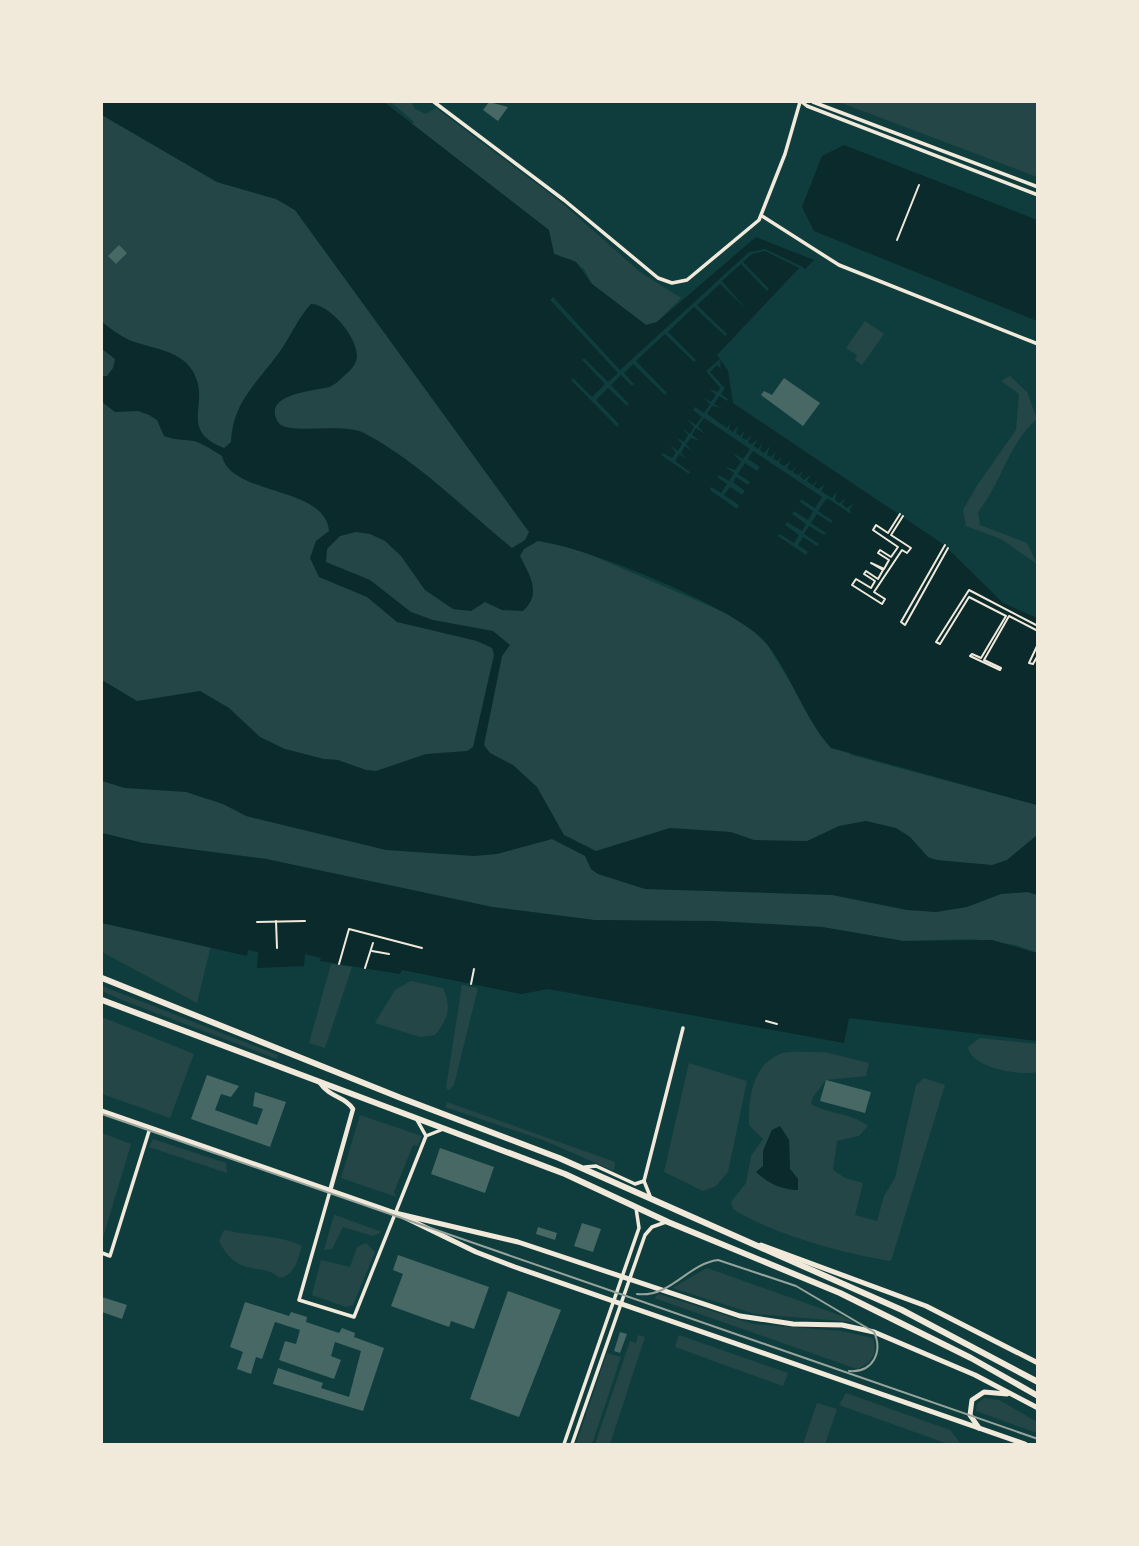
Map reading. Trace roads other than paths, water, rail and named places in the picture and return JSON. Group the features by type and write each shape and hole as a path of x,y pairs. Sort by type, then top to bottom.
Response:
{"main road":[{"path":"102,978 581,1168 902,1310 1038,1382"},
{"path":"102,1000 565,1174 668,1222 794,1272 897,1321 1038,1396"},
{"path":"102,1111 395,1213 518,1242 740,1316 793,1324 842,1325 874,1332 1038,1408"},
{"path":"395,1213 476,1252 1025,1444"},
{"path":"738,1237 926,1306 1038,1363"},
{"path":"979,1428 970,1410 976,1395 994,1391 1016,1396"}],"street":[{"path":"435,102 664,281 681,283 694,276 762,216 801,102 1038,195"},
{"path":"813,102 1038,187"},
{"path":"762,216 839,265 1038,344"},
{"path":"653,1201 644,1181 683,1028"},
{"path":"319,1082 327,1094 348,1102 353,1109 299,1300 354,1317 426,1136 445,1129"},
{"path":"414,1117 426,1136"},
{"path":"102,1253 110,1256 150,1128"},
{"path":"581,1168 596,1166 635,1184 644,1181"},
{"path":"564,1444 639,1228 635,1206"},
{"path":"572,1444 645,1235 652,1227 668,1222"}],"tram line":[{"path":"102,1114 1038,1439"},
{"path":"637,1294 660,1291 697,1268 718,1260 796,1286 874,1332 877,1347 874,1360 864,1369 849,1371"}]}
